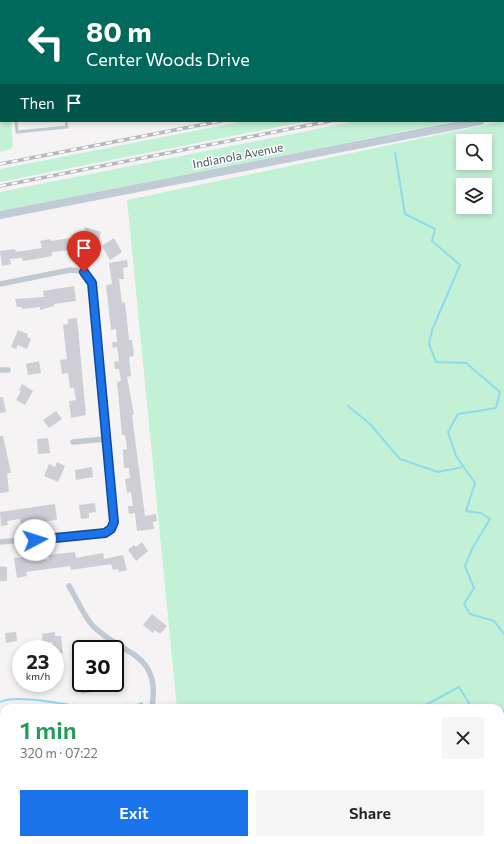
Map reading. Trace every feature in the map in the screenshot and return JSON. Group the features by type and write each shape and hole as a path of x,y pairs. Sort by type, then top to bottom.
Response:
{"main road":[{"name":"Indianola Avenue","path":"0,215 475,122"}],"street":[{"path":"0,284 70,270 84,272 92,283 114,516 111,529 98,534 0,542"},
{"path":"0,370 8,370"},
{"path":"73,442 106,439"},
{"path":"69,586 93,625 112,640 136,655 147,668 154,690 152,704"}],"lane":[{"path":"16,122 17,132 67,127 66,122"}],"green space":[{"path":"0,122 11,122 13,145 11,149 0,152"},
{"path":"240,122 303,122 0,182 0,169"},
{"path":"352,122 452,122 0,211 0,192"},
{"path":"504,122 504,704 177,704 127,200"}],"building":[{"path":"85,227 101,232 97,246 88,243 90,238 82,236"},
{"path":"76,237 78,249 52,252 52,256 23,261 22,258 10,259 11,264 2,266 0,251 15,249 16,252 42,248 40,241 50,239 51,241"},
{"path":"114,238 122,252 110,260 102,246"},
{"path":"127,260 128,267 123,268 124,279 119,279 122,303 125,302 129,340 132,340 134,356 129,357 131,376 127,377 134,415 132,415 145,516 156,514 157,521 153,522 154,529 137,531 135,513 129,514 128,506 133,506 131,492 127,493 125,479 130,478 129,468 124,468 123,450 127,449 125,435 122,435 117,382 121,381 119,369 115,369 114,362 119,361 117,347 113,348 112,342 117,342 116,329 111,330 106,285 112,284 109,263"},
{"path":"74,286 76,301 54,304 54,306 40,310 40,307 22,309 22,307 17,307 15,299 44,297 43,291"},
{"path":"77,318 86,415 71,418 69,401 76,400 74,388 70,388 68,373 62,374 60,360 67,359 63,325 68,324 68,319"},
{"path":"18,330 28,334 27,337 31,339 27,349 18,345 16,349 11,347"},
{"path":"39,361 41,373 28,375 26,364"},
{"path":"22,384 33,391 25,405 16,400 21,391 19,390"},
{"path":"0,397 3,397 6,412 0,413"},
{"path":"56,411 62,419 49,428 43,420"},
{"path":"0,436 3,436 11,473 7,473 9,492 0,493"},
{"path":"48,438 50,453 38,454 37,439"},
{"path":"57,462 65,466 58,482 44,476 49,464 55,467"},
{"path":"92,467 93,477 76,480 75,470"},
{"path":"95,503 96,512 89,513 89,518 81,519 79,505"},
{"path":"55,504 57,520 21,524 20,519 7,521 8,525 1,526 0,512"},
{"path":"142,542 148,551 136,561 128,550 134,545 136,547"},
{"path":"75,552 76,558 103,553 104,559 123,555 127,570 119,572 118,569 113,570 111,564 71,570 70,566 26,572 27,576 17,578 14,558 35,556 35,561 49,559 48,555"},
{"path":"0,566 7,567 7,581 0,581"},
{"path":"152,614 167,626 160,634 155,630 153,633 143,625"},
{"path":"16,632 17,640 12,640 12,642 6,643 5,633"},
{"path":"55,632 55,636 61,636 61,640 43,640 42,634"},
{"path":"81,692 92,692 81,694"}],"waterway":[{"path":"395,153 405,214 435,229 432,241 460,265 432,330 429,344 436,362 466,363 500,392 496,408 458,414 448,432 456,456 475,483 466,511 481,513 490,519 472,549 465,566 474,588 464,604 470,614 494,621 504,634"},
{"path":"348,406 370,424 400,459 438,472 463,467"},
{"path":"427,704 459,687 470,704"},
{"path":"0,702 7,700 28,699 64,704"}],"railway":[{"path":"0,164 216,122"},
{"path":"0,186 325,122"}],"route":[{"path":"35,540 105,533 111,529 114,522 92,283 84,272"}]}
